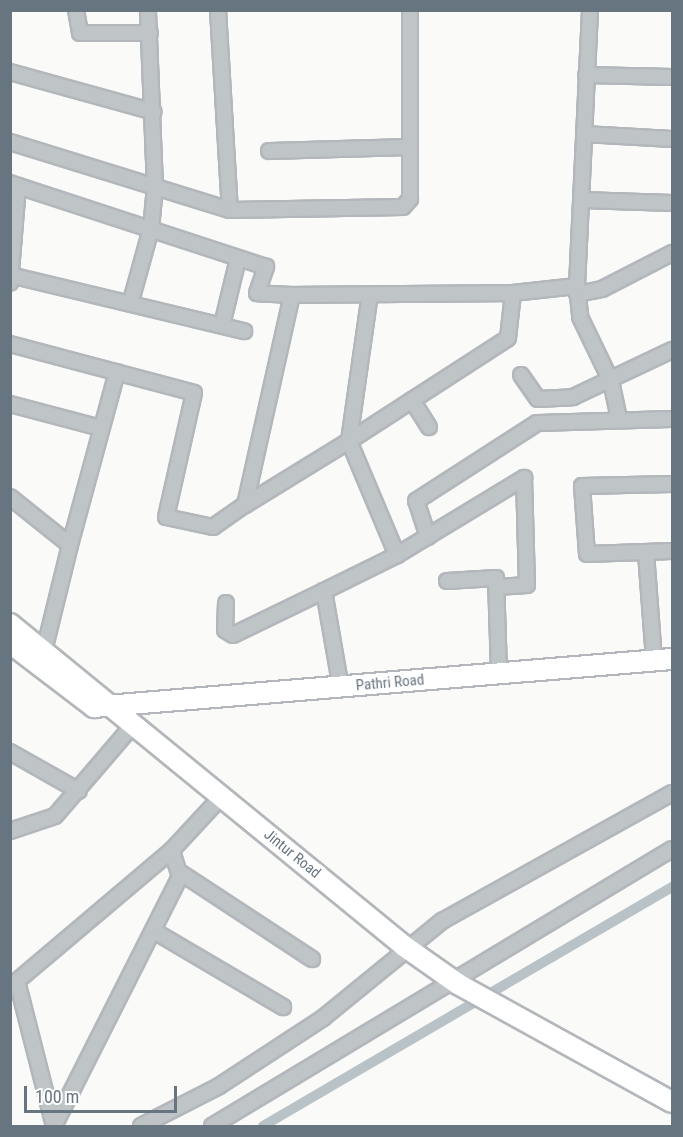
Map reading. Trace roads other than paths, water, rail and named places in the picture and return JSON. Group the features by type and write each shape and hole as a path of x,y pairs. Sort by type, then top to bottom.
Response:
{"highway":[{"path":"10,624 99,693 107,706"},
{"path":"10,643 91,706 107,706"},
{"name":"Pathri Road","path":"107,706 663,659"},
{"name":"Jintur Road","path":"107,706 222,796 404,946 455,982 672,1102"}],"street":[{"path":"76,10 80,33 150,33"},
{"path":"132,301 151,230 155,187 154,112 148,10"},
{"path":"218,10 230,210"},
{"path":"10,142 230,210 403,207 410,199 411,10"},
{"path":"590,10 577,290 580,317 611,381 619,419"},
{"path":"10,72 154,112"},
{"path":"586,75 672,77"},
{"path":"584,134 672,139"},
{"path":"269,151 410,147"},
{"path":"10,283 14,185 266,267 257,293 292,295 513,293 602,289 672,253"},
{"path":"581,200 672,203"},
{"path":"222,325 238,258"},
{"path":"11,275 132,301 244,332"},
{"path":"10,344 194,393 166,517 213,527 508,338 513,293"},
{"path":"370,294 349,441 397,555"},
{"path":"245,505 292,295"},
{"path":"521,375 541,399 579,396 672,350"},
{"path":"44,651 117,372"},
{"path":"412,400 429,427"},
{"path":"10,404 101,428"},
{"path":"428,537 415,502 537,423 619,419 672,420"},
{"path":"226,603 225,632 233,635 397,555 526,479 526,586 497,587"},
{"path":"672,484 583,484 587,554 672,551"},
{"path":"10,497 70,545"},
{"path":"646,553 663,659"},
{"path":"447,581 495,577 499,674"},
{"path":"324,591 341,688"},
{"path":"10,831 47,822 79,790 131,723"},
{"path":"10,752 79,790"},
{"path":"141,1126 219,1086 323,1018 404,946 672,793"},
{"path":"54,1126 14,984 172,850 222,796"},
{"path":"212,1126 455,982 672,849"},
{"path":"172,850 181,873 312,959"},
{"path":"54,1126 154,932 181,873"},
{"path":"154,932 283,1007"}],"waterway":[{"path":"263,1126 672,887"}]}
